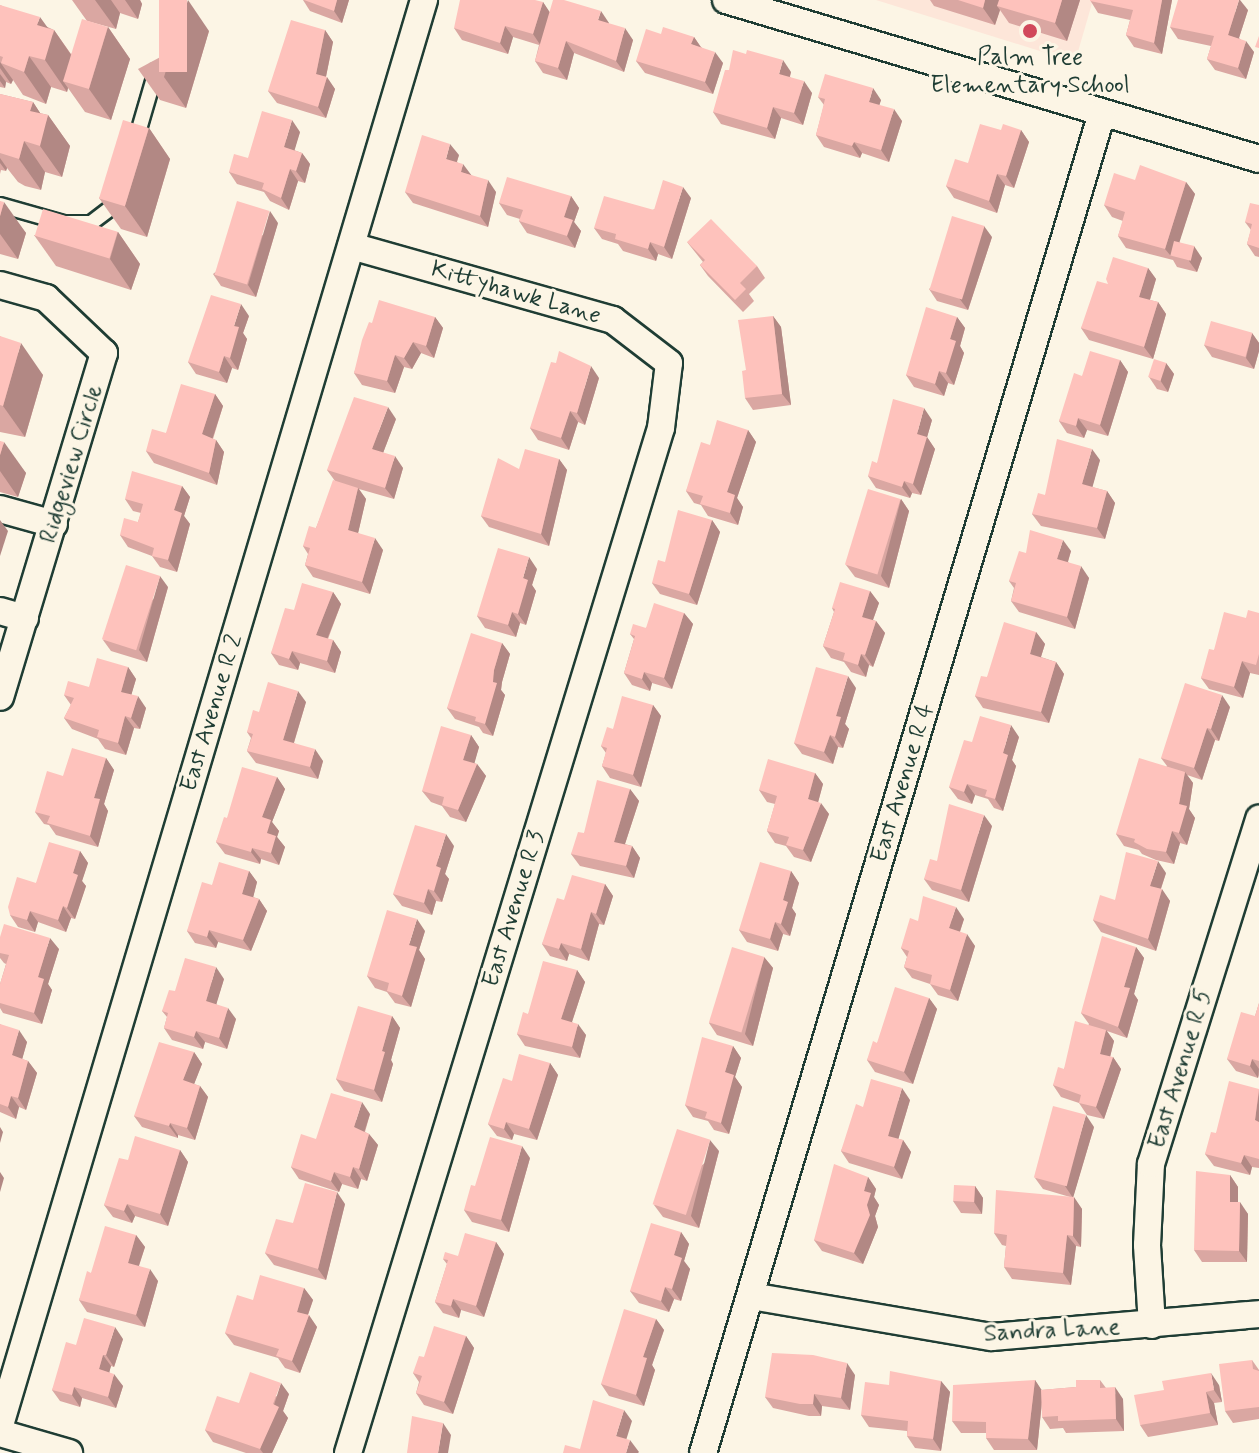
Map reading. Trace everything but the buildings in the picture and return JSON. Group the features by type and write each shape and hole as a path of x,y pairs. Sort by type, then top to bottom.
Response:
{"street":[{"name":"East Avenue R 2","path":"0,1425 424,0"},
{"path":"726,0 1259,159"},
{"name":"East Avenue R 4","path":"703,1453 1102,113"},
{"name":"Kittyhawk Lane","path":"351,246 613,320 669,363"},
{"name":"Ridgeview Circle","path":"0,285 46,298 104,353 54,524 12,614 0,697"},
{"name":"East Avenue R 3","path":"348,1453 661,428 669,363"},
{"path":"0,509 54,524"},
{"name":"East Avenue R 5","path":"1152,1325 1147,1245 1151,1164 1259,819"},
{"name":"Sandra Lane","path":"751,1296 992,1337 1259,1314"},
{"path":"0,1433 69,1453"}],"lane":[{"path":"133,153 159,61"},
{"path":"0,205 63,223 91,223 111,208 124,184"}],"shaded area":[{"name":"Palm Tree Elementary School","path":"876,0 1093,0 1075,62"}],"place":[{"name":"Palm Tree Elementary School","path":"1030,31"}]}
